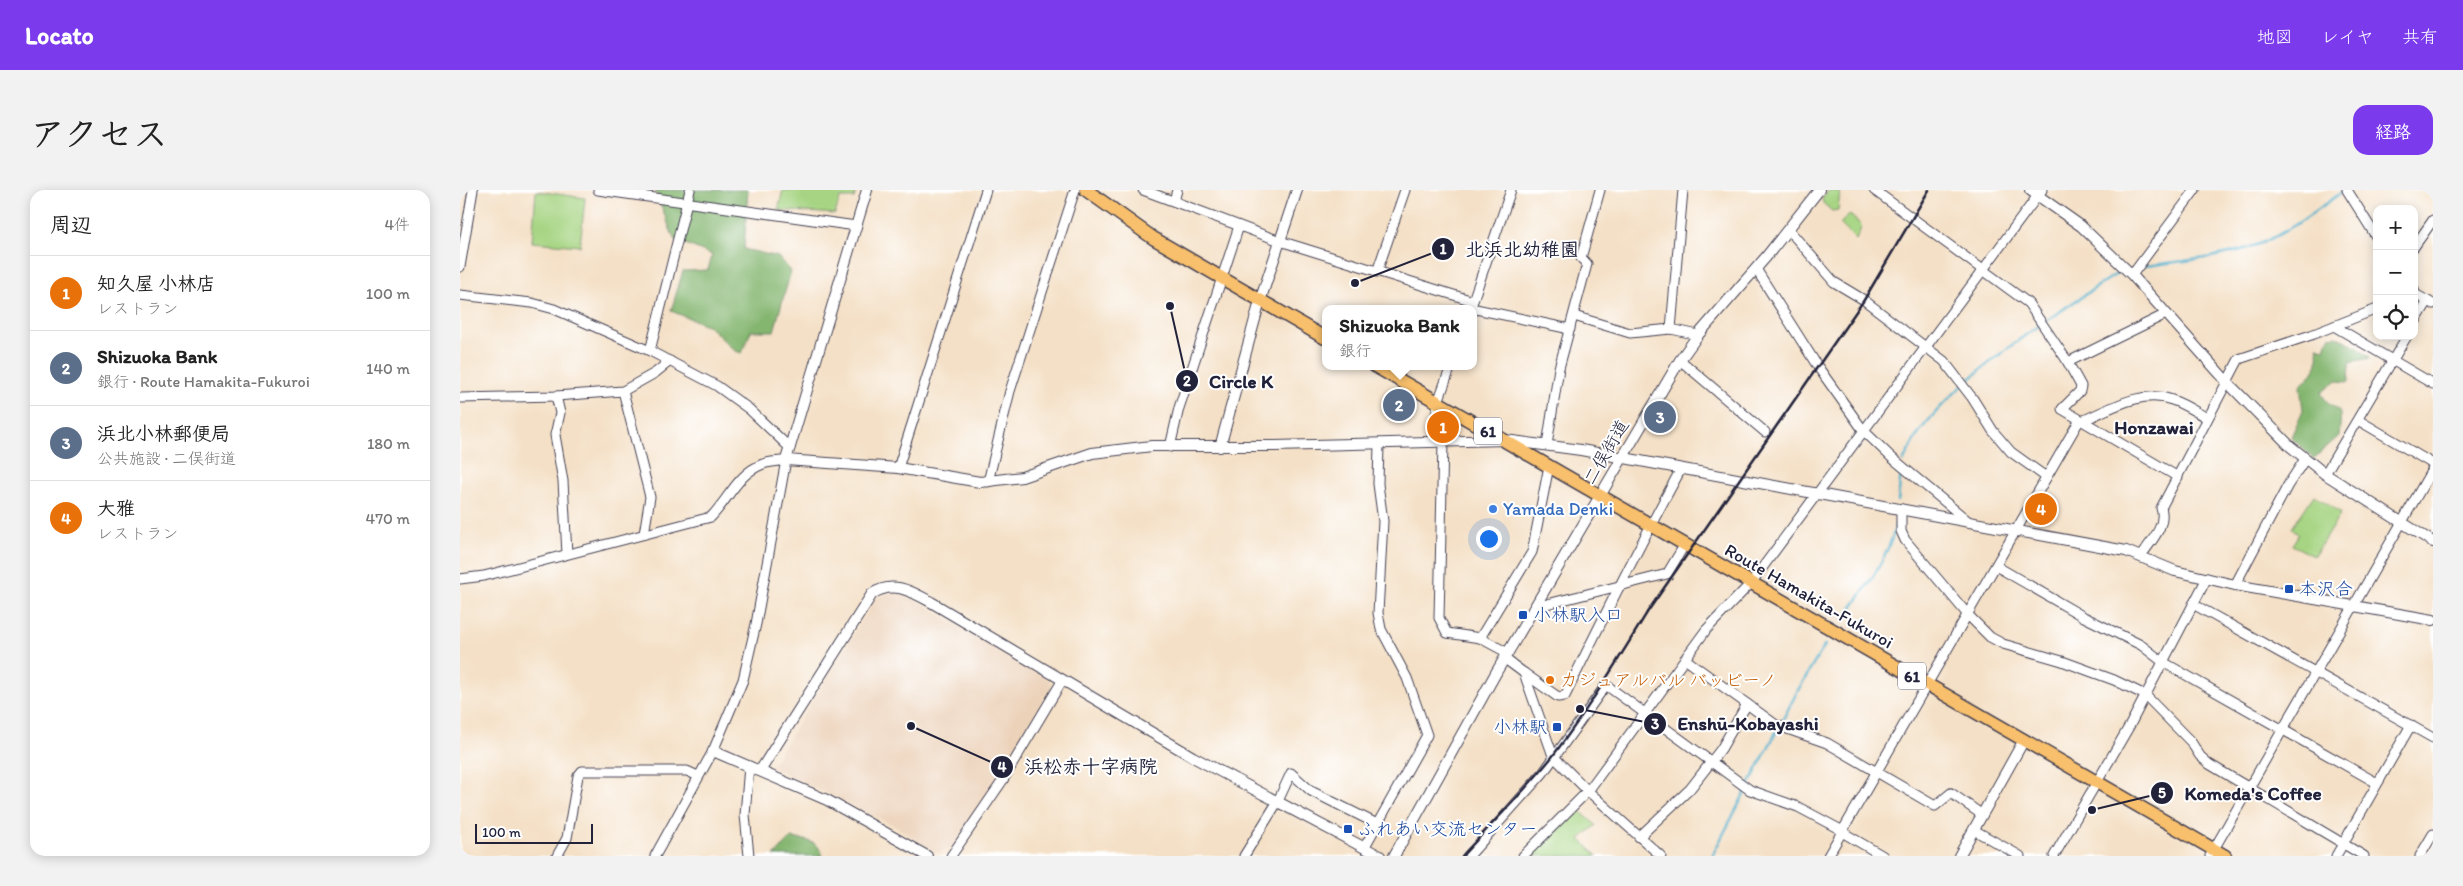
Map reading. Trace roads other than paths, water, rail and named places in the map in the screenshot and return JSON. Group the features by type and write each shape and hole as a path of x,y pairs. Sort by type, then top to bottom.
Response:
{"main road":[{"path":"1086,190 1153,238 1322,336"},
{"name":"Route Hamakita-Fukuroi","path":"1382,370 2024,740 2216,854"}],"street":[{"path":"460,266 473,190"},
{"path":"598,190 856,226"},
{"path":"650,351 690,190"},
{"path":"655,856 713,751 743,680 786,460 867,190"},
{"path":"898,468 986,190"},
{"path":"988,482 1010,391 1075,190"},
{"path":"1143,190 1280,241 1377,272 1468,305"},
{"path":"1174,201 1178,190"},
{"path":"1220,447 1260,301 1297,190"},
{"path":"1377,272 1405,190"},
{"path":"1471,305 1511,190"},
{"path":"1547,445 1552,401 1587,264 1581,258 1600,190"},
{"path":"1671,329 1683,190"},
{"name":"二俣街道","path":"1394,856 1534,607 1680,360 1698,335 1756,269 1813,194 1819,190"},
{"path":"1874,190 1983,268 2028,303 2041,325 2068,362 2081,386 2080,391 2062,409 2178,477"},
{"path":"2132,275 2195,190"},
{"path":"2348,190 2373,231"},
{"path":"1523,856 1588,791 1706,630 1751,583 1983,268 2036,192 2081,226 2132,275 2228,383 2275,432 2305,459 2325,474 2433,542"},
{"path":"2418,241 2433,220"},
{"path":"1170,446 1180,408 1239,226"},
{"path":"1788,229 1834,282 1864,300 1944,361 1963,385 1993,431 2012,452 2046,477"},
{"path":"1756,269 1818,367 1863,430 1884,451 1968,521"},
{"path":"2418,294 2430,302 2418,318"},
{"path":"460,295 532,303 554,309 650,351 718,386 734,397 790,448"},
{"path":"1477,307 1570,329"},
{"path":"2141,556 2162,524 2164,517 2161,508 2207,418 2228,383 2239,358 2334,326 2373,311"},
{"path":"2068,362 2166,314"},
{"path":"1574,316 1630,333 1671,329 1698,335"},
{"path":"2334,326 2433,384"},
{"path":"2325,474 2405,340"},
{"path":"1680,360 1765,432"},
{"path":"460,398 556,396 623,391 655,373 670,361"},
{"path":"1450,370 1438,402 1439,618 1447,633 1480,638 1558,697 1565,696 1599,626 1681,469"},
{"path":"623,391 650,497 644,534"},
{"path":"556,396 560,413 555,435 563,482 567,554"},
{"path":"1828,856 1926,684 2017,531 2046,477 2081,421 2141,397 2159,397 2173,400 2207,418"},
{"path":"2358,420 2433,464"},
{"path":"460,579 484,576 711,517 722,506 741,478 763,464 786,460 898,468 988,482 1022,477 1092,453 1170,446 1220,447 1505,440 1622,458 2126,551 2175,571 2235,585 2433,620"},
{"path":"1364,848 1427,735 1407,678 1381,629 1378,613 1384,521 1378,484 1379,444"},
{"path":"2235,585 2268,526 2280,498 2305,459"},
{"path":"1480,638 1532,552 1549,466"},
{"path":"2216,854 2249,790 2433,468"},
{"path":"1901,509 1900,531 1905,540 1968,615 1990,637 2003,644 2062,661 2114,680 2145,695 2191,742 2200,756 2209,764 2249,790 2364,856"},
{"path":"1534,607 1621,587 1667,574 1685,544"},
{"path":"1996,566 2084,617 2141,645 2163,662 2377,783"},
{"path":"2054,856 2097,783 2207,578"},
{"path":"760,771 872,594 891,586 908,590 1193,757 1380,856"},
{"path":"2193,604 2433,738"},
{"path":"1685,659 1779,726 1827,743 1935,806 1950,793 1981,814"},
{"path":"1524,673 1536,705 1548,747 1554,758 1661,856"},
{"path":"951,856 1003,780 1062,681"},
{"path":"1468,856 1554,758 1606,685 1747,788 1798,807 1883,856"},
{"path":"1639,836 1690,789 1721,749 1746,704"},
{"path":"2336,856 2411,725"},
{"path":"1959,856 2024,740"},
{"path":"713,751 827,800 927,856"},
{"path":"748,856 745,815 749,766"},
{"path":"557,856 567,838 578,776 582,771 688,771 698,776"},
{"path":"1244,856 1278,802 1291,774 1311,791 1377,824"},
{"path":"1974,830 2020,856"},
{"path":"2420,856 2433,834"}],"waterway":[{"path":"2144,266 2220,255 2264,242 2296,225 2345,190"},
{"path":"1903,462 1921,430 1966,382 2016,342 2121,271"},
{"path":"1898,501 1901,471"},
{"path":"1845,617 1869,583 1882,560 1897,522"},
{"path":"1712,856 1797,692 1825,645"}],"railway":[{"path":"1462,856 1541,770 1578,722 1648,611 1864,300 1929,190"}],"place":[{"name":"北浜北幼稚園","path":"1355,283"},
{"name":"Circle K","path":"1170,306"},
{"name":"Shizuoka Bank","path":"1399,405"},
{"name":"浜北小林郵便局","path":"1660,417"},
{"name":"知久屋 小林店","path":"1443,427"},
{"name":"Yamada Denki","path":"1493,509"},
{"name":"大雅","path":"2041,509"},
{"name":"本沢合","path":"2289,589"},
{"name":"小林駅入口","path":"1523,615"},
{"name":"カジュアルバル バッビーノ","path":"1550,680"},
{"name":"Enshū-Kobayashi","path":"1580,709"},
{"name":"浜松赤十字病院","path":"911,726"},
{"name":"小林駅","path":"1557,727"},
{"name":"Komeda's Coffee","path":"2092,810"},
{"name":"ふれあい交流センター","path":"1348,829"}],"district":[{"name":"Honzawai","path":"2154,427"}]}
